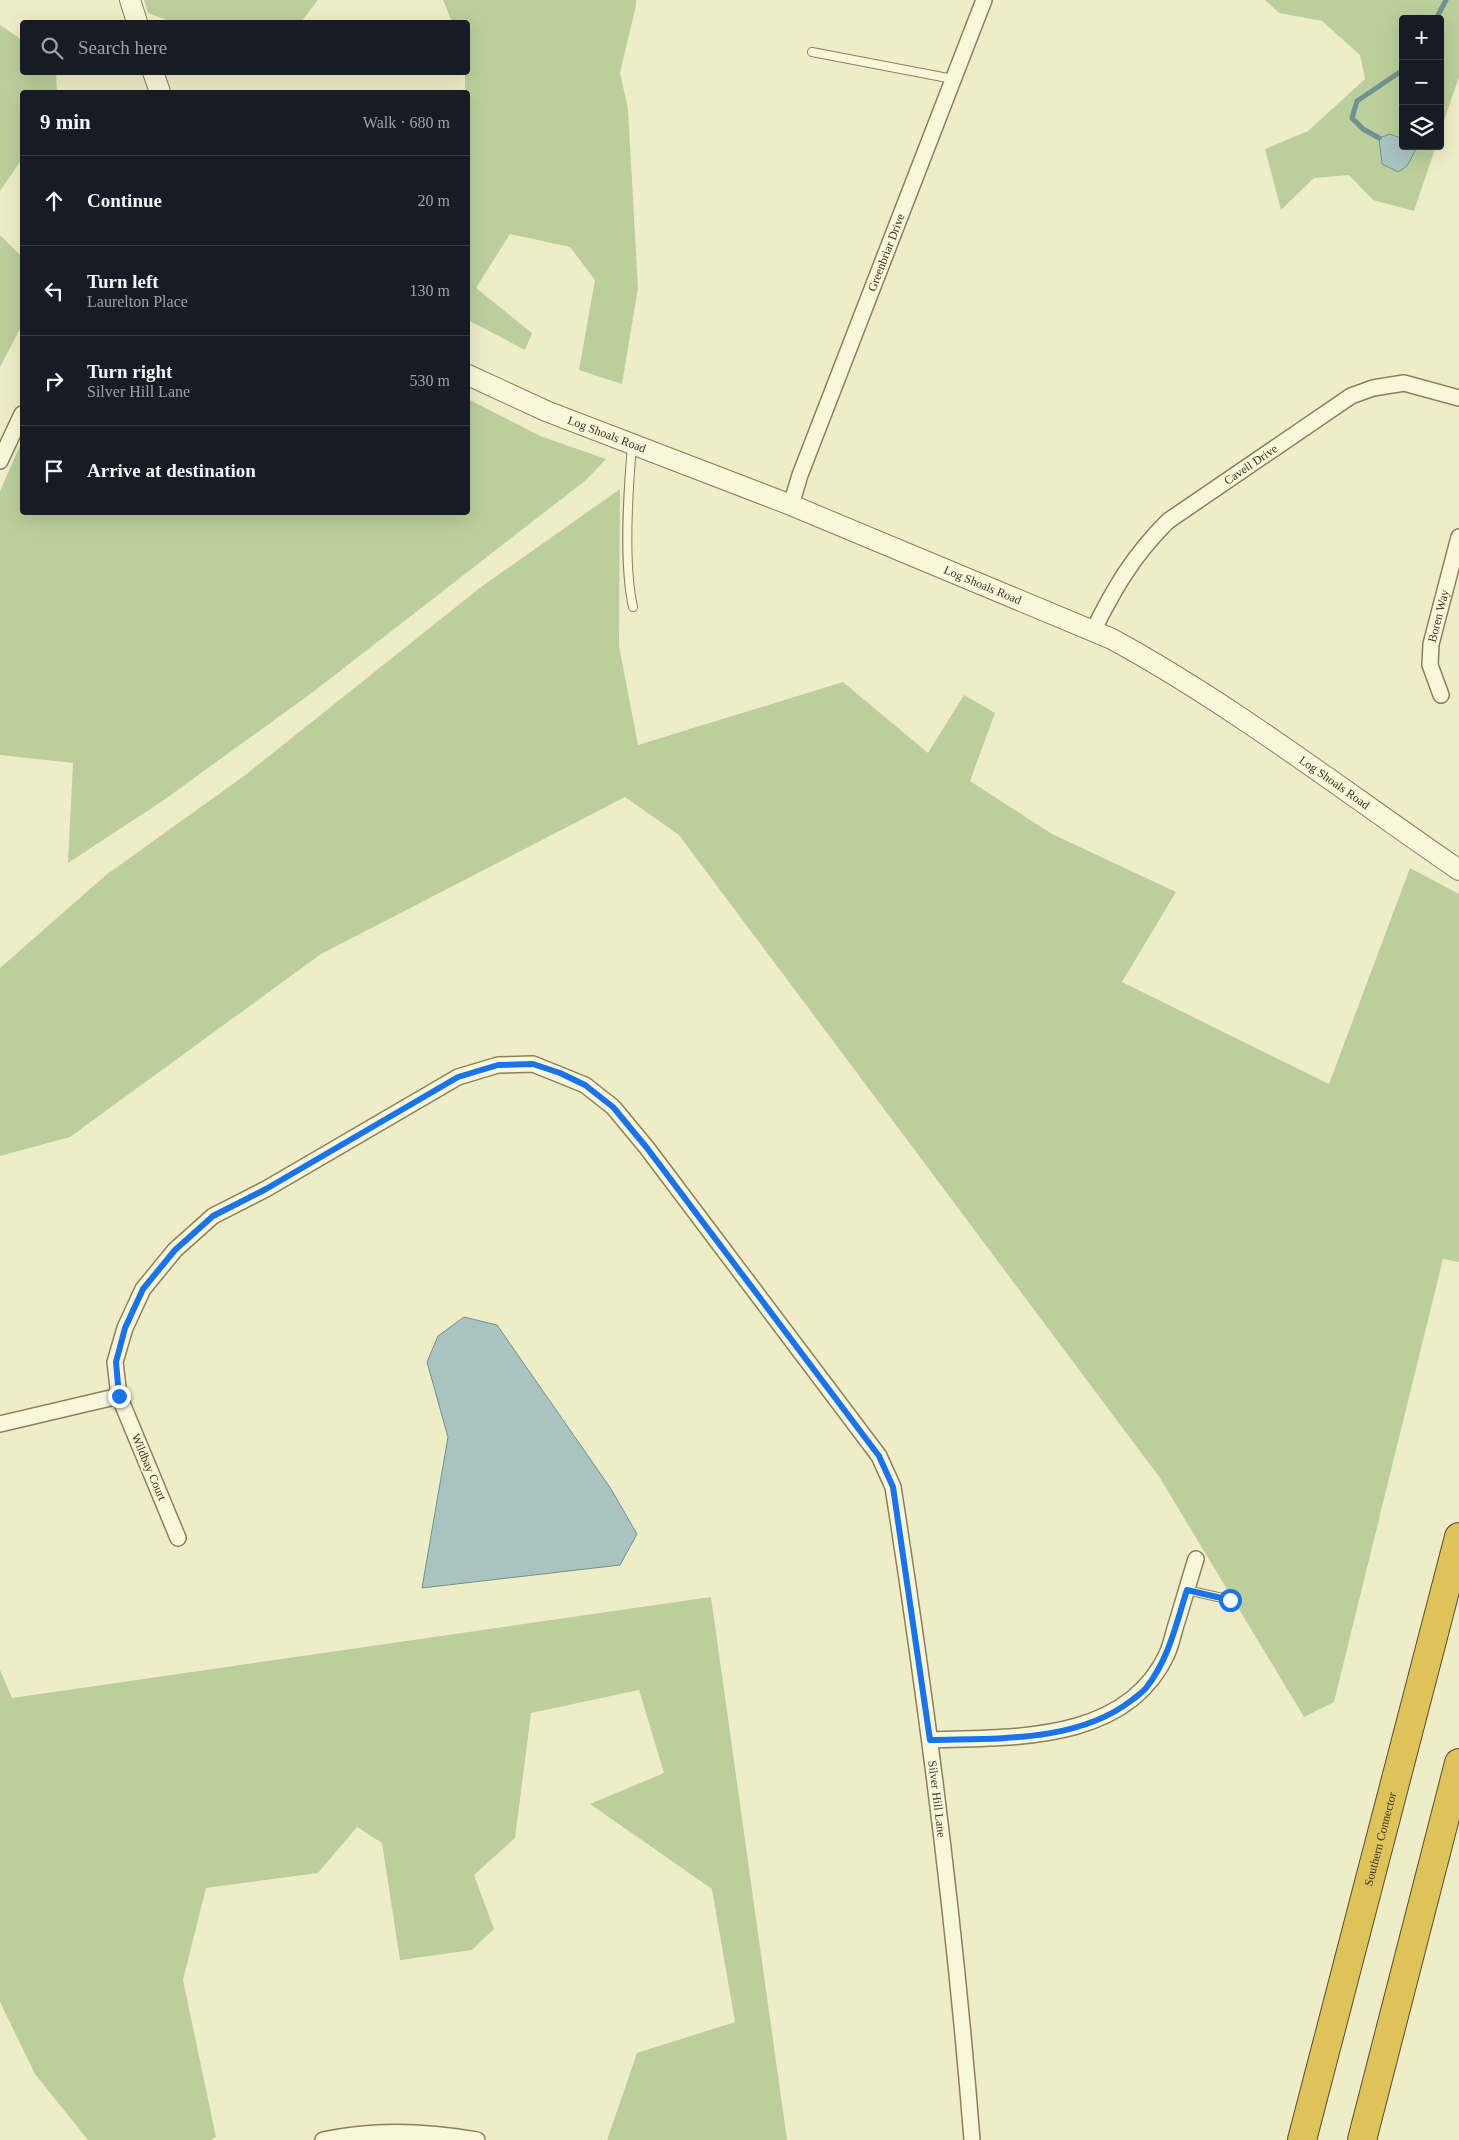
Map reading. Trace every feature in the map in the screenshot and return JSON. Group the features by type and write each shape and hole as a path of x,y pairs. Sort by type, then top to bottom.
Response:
{"highway":[{"name":"Southern Connector","path":"1302,2140 1459,1537"},
{"path":"1362,2140 1459,1763"}],"street":[{"path":"130,0 136,20"},
{"name":"Greenbriar Drive","path":"791,505 803,467 984,0"},
{"path":"154,75 159,90"},
{"name":"Log Shoals Road","path":"470,375 546,411 632,446 791,505 1093,630 1169,671 1459,870"},
{"name":"Cavell Drive","path":"1093,630 1116,584 1137,554 1168,521 1351,396 1373,388 1404,383 1459,398"},
{"path":"0,461 20,418"},
{"name":"Boren Way","path":"1441,695 1430,665 1431,644 1459,537"},
{"name":"Silver Hill Lane","path":"119,1396 116,1362 125,1328 143,1289 175,1250 213,1216 266,1189 458,1077 498,1065 533,1064 560,1073 585,1085 613,1107 647,1148 879,1456 893,1487 930,1740 960,1986 972,2140"},
{"path":"0,1424 119,1396"},
{"name":"Wildbay Court","path":"119,1396 178,1538"},
{"path":"930,1740 1012,1738 1079,1727 1117,1711 1146,1689 1167,1654 1196,1559"},
{"path":"323,2140 397,2133 454,2136 477,2140"}],"lane":[{"path":"812,52 953,79"},
{"path":"632,446 628,487 628,550 629,592 633,607"},
{"path":"1187,1590 1230,1600"}],"green space":[{"path":"144,0 318,0 303,20 167,20 148,13"},
{"path":"443,0 636,0 620,73 628,109 638,288 622,384 579,370 595,280 570,247 510,234 476,288 532,333 525,350 470,321 470,90 465,90 465,75 470,75 470,20 451,20"},
{"path":"1265,0 1459,0 1459,77 1444,120 1444,15 1399,15 1399,150 1435,150 1414,211 1373,200 1349,175 1314,178 1281,210 1265,149 1308,131 1365,79 1360,55 1322,21 1279,13"},
{"path":"0,25 20,39 20,75 56,75 57,90 20,90 20,162 0,191"},
{"path":"0,235 20,255 20,329 0,367"},
{"path":"470,400 540,436 606,459 586,480 313,692 161,802 68,863 73,763 0,755 0,491 20,446 20,515 470,515"},
{"path":"620,489 619,646 638,745 843,682 928,753 964,695 995,713 970,781 1052,834 1176,892 1122,982 1329,1084 1410,868 1459,894 1459,1262 1443,1259 1334,1702 1304,1717 1160,1478 679,835 625,797 321,954 70,1137 0,1156 0,968 106,875 244,776 481,587"},
{"path":"711,1597 787,2140 607,2140 637,2053 735,2022 712,1889 590,1804 664,1773 639,1690 531,1713 515,1838 474,1875 494,1929 472,1950 400,1960 382,1843 357,1827 318,1873 206,1888 183,1980 216,2137 211,2140 88,2140 35,2074 0,2002 0,1670 12,1698"}],"water":[{"path":"1390,134 1399,137 1399,150 1415,150 1407,166 1398,172 1382,164 1379,138"},
{"path":"464,1317 497,1325 611,1489 637,1534 620,1565 422,1588 448,1437 427,1362 438,1336"}],"waterway":[{"path":"1438,15 1446,0"},
{"path":"1379,138 1363,129 1352,118 1357,101 1399,73"}],"route":[{"path":"119,1396 116,1362 125,1328 143,1289 175,1250 213,1216 266,1189 458,1077 498,1065 533,1064 560,1073 585,1085 613,1107 647,1148 879,1456 893,1487 930,1740 1012,1738 1079,1727 1117,1711 1146,1689 1167,1654 1187,1590 1230,1600"}]}
